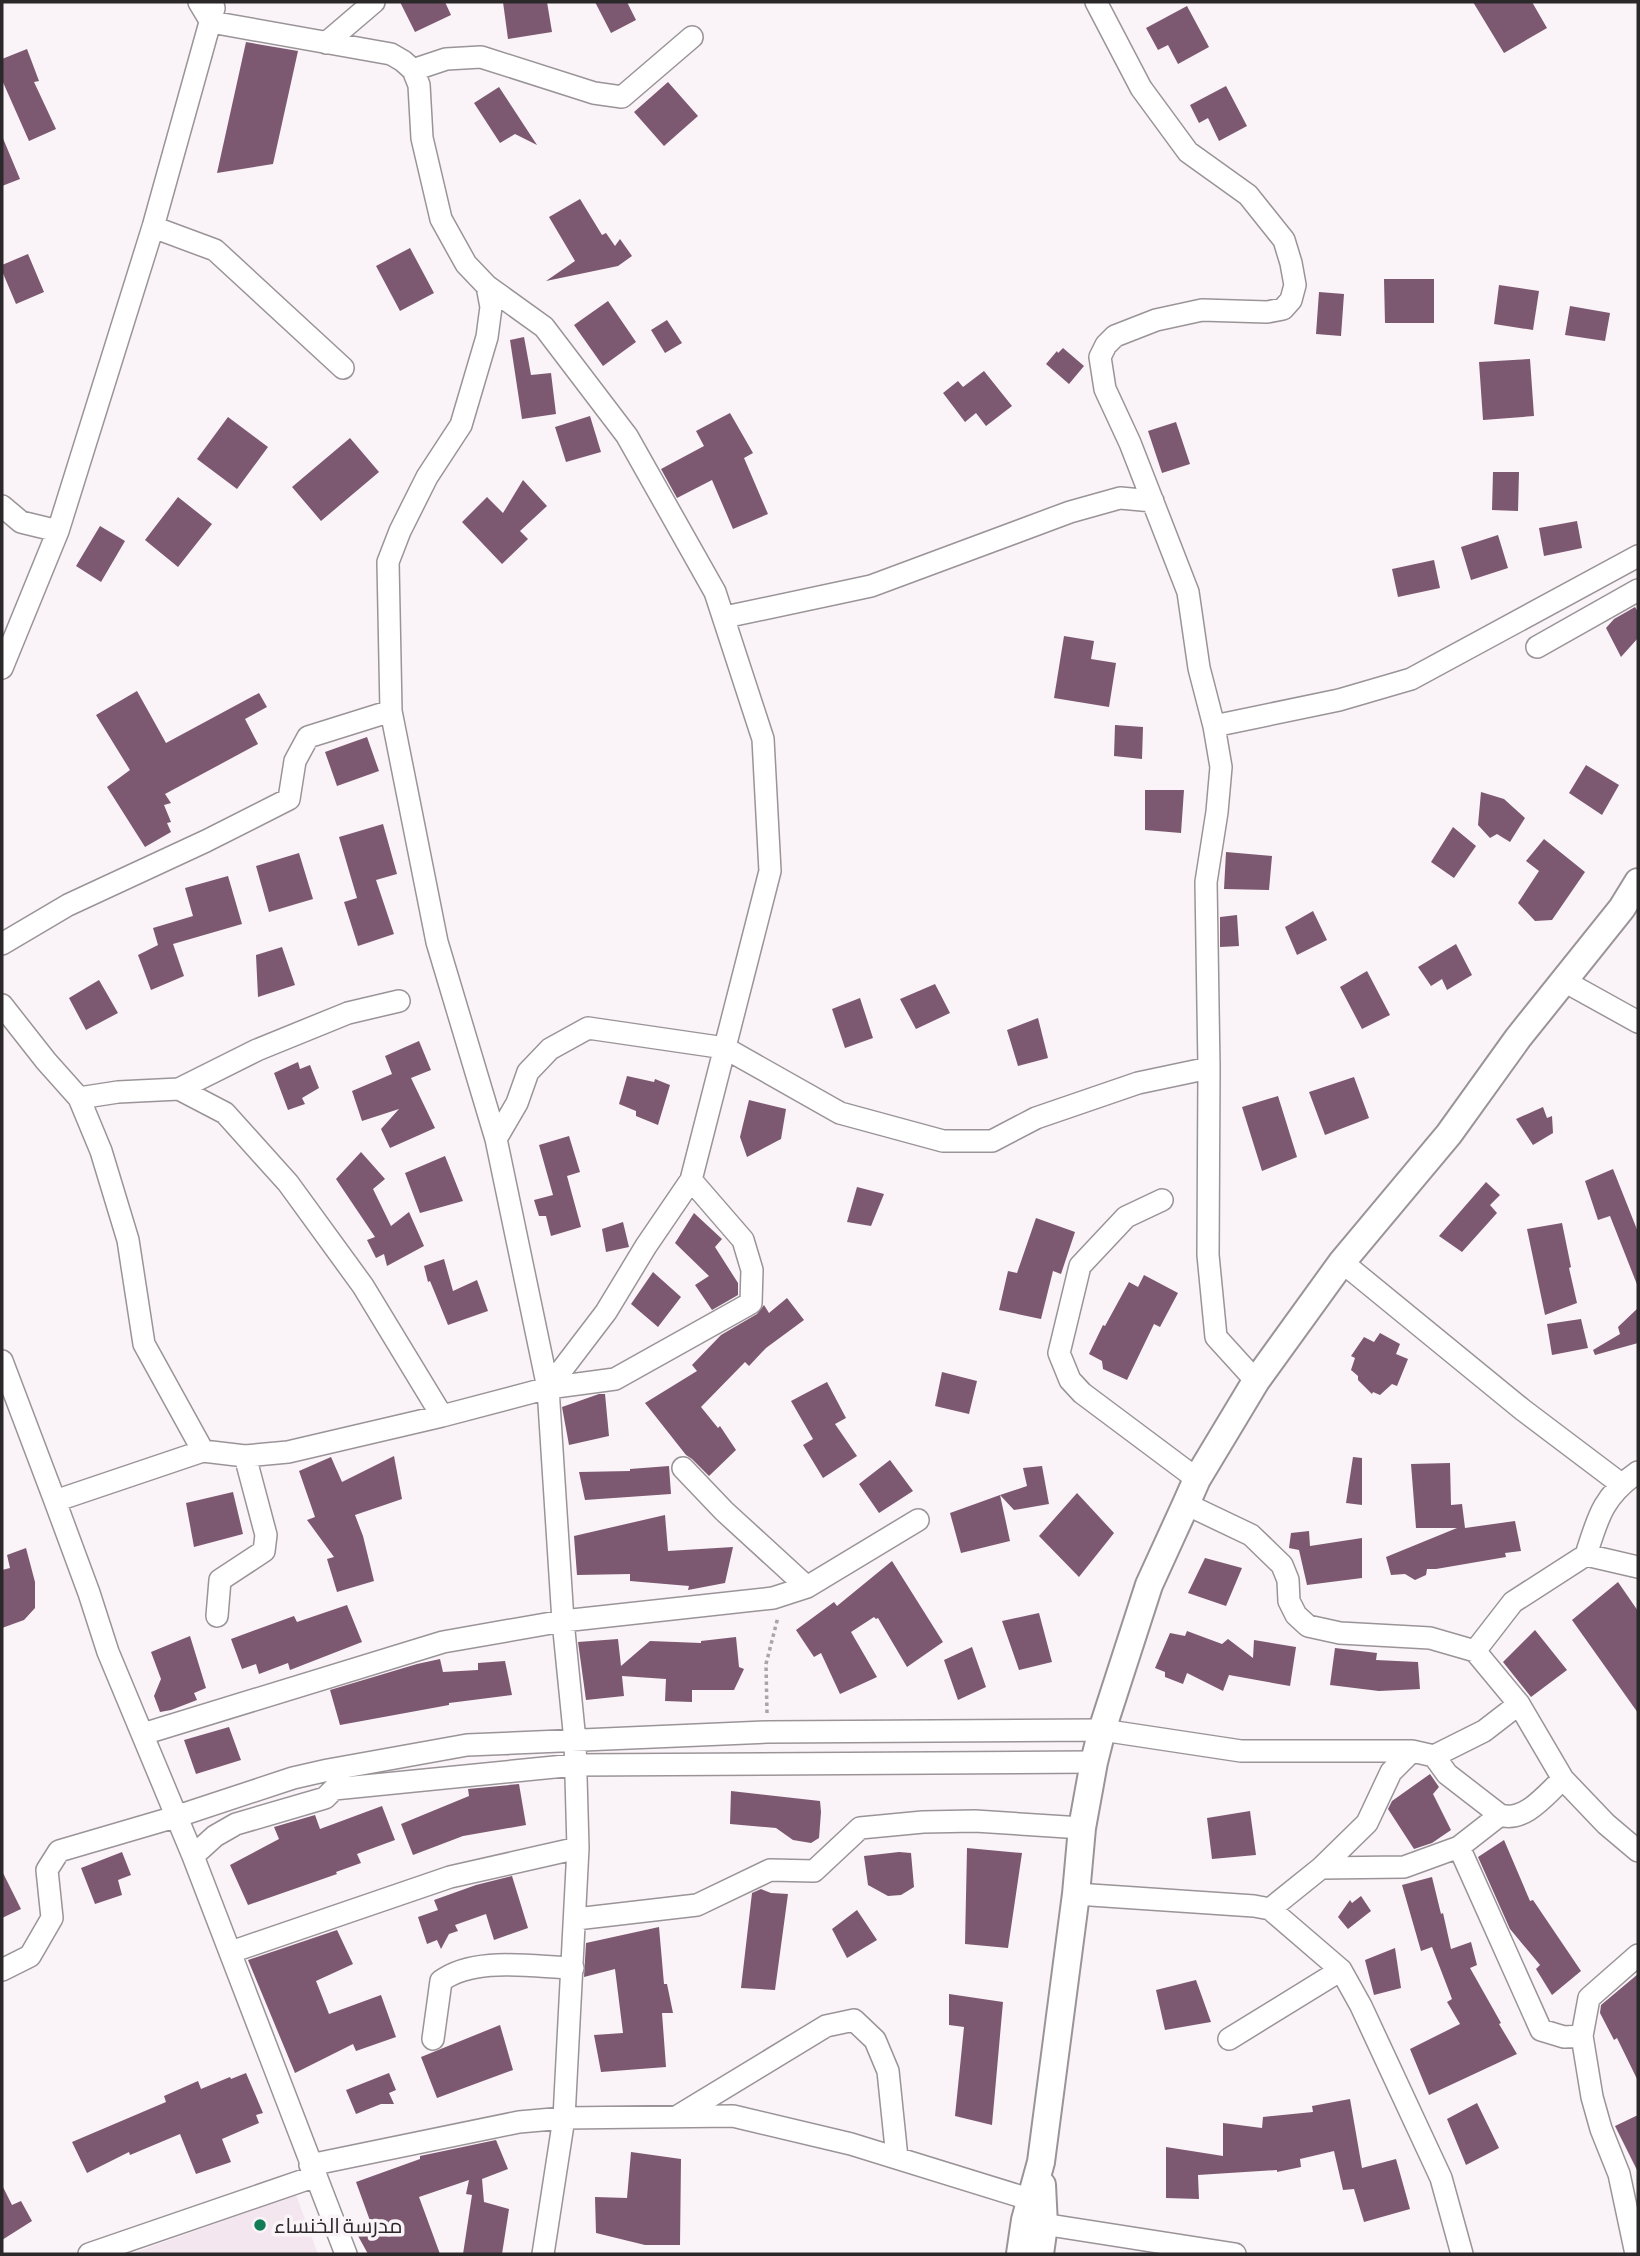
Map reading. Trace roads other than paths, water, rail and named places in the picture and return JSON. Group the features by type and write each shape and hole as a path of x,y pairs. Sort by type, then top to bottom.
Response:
{"main road":[{"path":"1020,2254 1034,2215 1076,1894 1082,1828 1101,1730 1149,1586 1197,1479 1256,1381 1342,1262 1449,1135 1518,1038 1622,908 1638,882"},
{"path":"1034,2215 1040,2254"}],"street":[{"path":"199,2 213,12 326,43 391,54 413,70 419,85 422,138 441,219 466,264 487,286 544,327 627,436 715,592 763,738 770,871 691,1180 646,1246 606,1312 548,1388"},
{"path":"326,43 374,2"},
{"path":"1096,2 1141,88 1188,152 1248,195 1284,240 1292,263 1295,285 1291,300 1283,309 1267,312 1202,310 1156,320 1115,336 1100,357 1105,389 1130,443 1188,592 1199,668 1221,767 1206,882 1208,1255 1216,1337 1256,1381"},
{"path":"2,668 58,531 153,227 213,12"},
{"path":"413,70 446,58 481,57 594,93 622,97 692,37"},
{"path":"153,227 215,250 343,368"},
{"path":"487,286 491,307 487,337 461,425 428,477 400,531 388,562 391,711 437,942 496,1139 548,1388 563,1621 575,1741 578,1848 564,2118 543,2254"},
{"path":"724,617 871,586 1070,512 1120,498 1153,501"},
{"path":"2,506 21,522 58,531"},
{"path":"1214,726 1339,700 1411,679 1638,556"},
{"path":"1536,647 1638,590"},
{"path":"2,944 68,905 289,799 295,761 308,737 391,711"},
{"path":"1564,981 1638,1022"},
{"path":"79,1098 118,1092 179,1089 257,1049 348,1013 399,1001"},
{"path":"2,1005 79,1098 101,1151 128,1240 144,1344 203,1451"},
{"path":"496,1139 517,1102 528,1072 550,1049 588,1028 725,1048 840,1113 943,1141 992,1141 1036,1118 1138,1083 1209,1068"},
{"path":"179,1089 225,1113 288,1183 363,1286 442,1416"},
{"path":"55,1502 203,1451 246,1456 288,1452 548,1388 615,1379 751,1304 752,1269 743,1240 691,1180"},
{"path":"1162,1200 1126,1217 1080,1266 1059,1353 1070,1380 1082,1394 1197,1479"},
{"path":"1342,1262 1523,1410 1629,1478 1599,1513 1586,1555 1514,1602 1475,1651"},
{"path":"2,1361 89,1593 108,1652 231,1952 346,2254"},
{"path":"217,1616 220,1580 264,1551 266,1535 246,1456"},
{"path":"683,1468 723,1511 807,1587"},
{"path":"1186,1504 1251,1535 1282,1565 1288,1580 1289,1601 1296,1615 1308,1626 1340,1633 1430,1638 1475,1651 1520,1704 1563,1779 1606,1824 1638,1851"},
{"path":"143,1734 443,1642 563,1621 774,1598 807,1587 918,1520"},
{"path":"1586,1555 1638,1567"},
{"path":"2,1970 30,1956 52,1918 47,1870 59,1851 176,1817 293,1778 467,1745 767,1732 1101,1730 1241,1752 1412,1751 1434,1756 1484,1731 1520,1704"},
{"path":"1270,1909 1321,1868 1367,1823 1391,1772 1412,1751"},
{"path":"1434,1756 1447,1774 1500,1815 1509,1817 1517,1817 1527,1811 1563,1779"},
{"path":"193,1856 215,1836 236,1824 325,1798 334,1788 575,1765 1094,1762"},
{"path":"1321,1868 1404,1867 1459,1847 1500,1815"},
{"path":"576,1919 697,1905 770,1870 814,1871 860,1828 923,1822 975,1821 1082,1828"},
{"path":"1459,1847 1541,2030 1564,2037 1582,2036"},
{"path":"231,1952 450,1877 578,1848"},
{"path":"1076,1894 1270,1909 1341,1970 1361,2006 1441,2178 1462,2254"},
{"path":"1636,2254 1619,2174 1592,2097 1582,2036 1589,1998 1638,1955"},
{"path":"433,2039 441,1981 452,1973 481,1965 573,1968"},
{"path":"1229,2039 1341,1970"},
{"path":"676,2117 827,2026 854,2020 875,2040 887,2071 897,2158"},
{"path":"89,2254 313,2170 519,2122 564,2118 733,2116 897,2158 1034,2215 1235,2254"}],"place":[{"name":"مدرسة الخنساء","path":"260,2225"}]}
